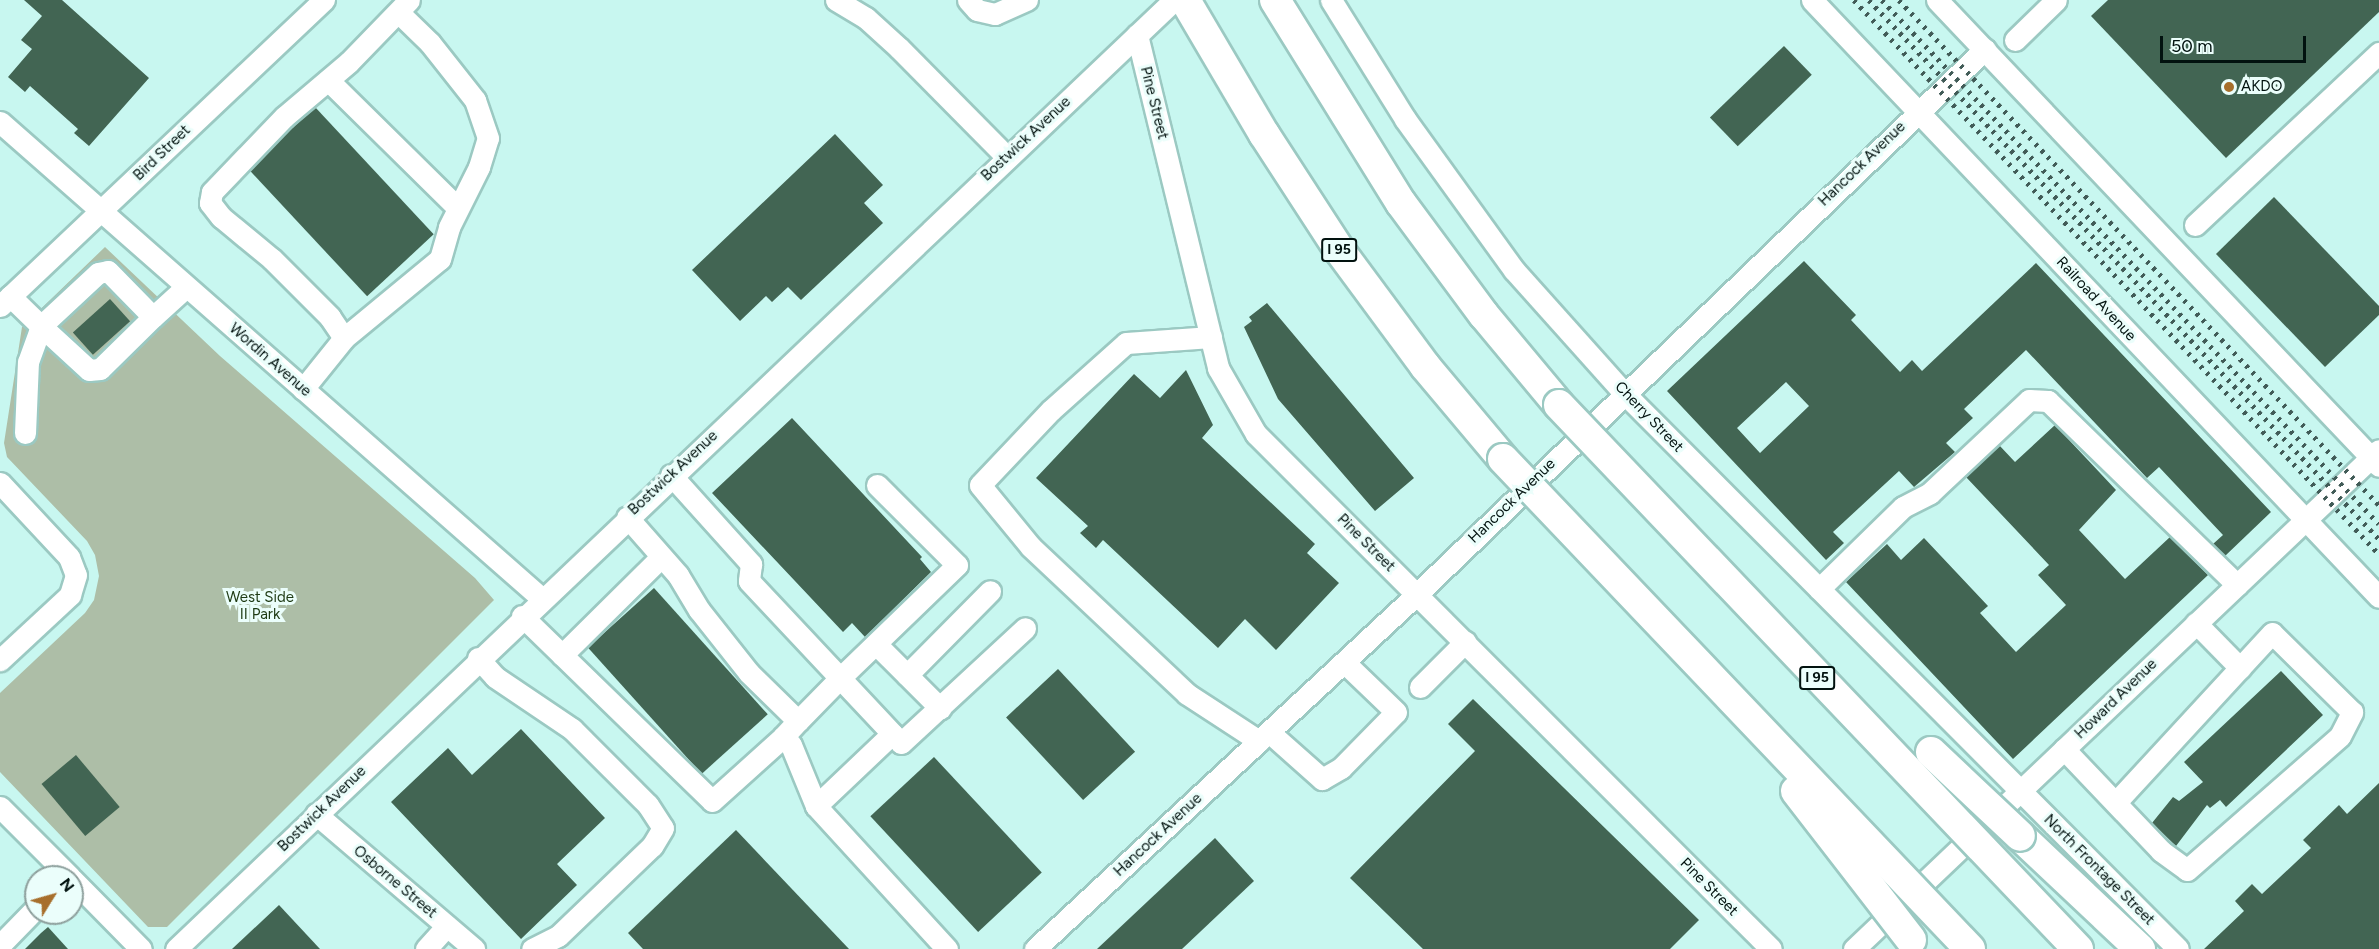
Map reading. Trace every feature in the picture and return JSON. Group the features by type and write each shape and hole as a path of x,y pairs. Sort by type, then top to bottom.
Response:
{"highway":[{"name":"I 95","path":"1275,0 1401,202 1484,315 1559,405 2078,949"},
{"name":"I 95","path":"1192,12 1340,251 1425,366 1503,459 1970,949"},
{"path":"1725,694 1914,944"},
{"path":"1886,750 1931,752 2140,949"}],"street":[{"name":"Bird Street","path":"5,301 324,0"},
{"path":"968,0 977,10 995,14 1027,0"},
{"name":"Bostwick Avenue","path":"188,945 316,814 478,658 1174,0"},
{"name":"Cherry Street","path":"1332,0 1405,119 1514,270 1623,392 2019,791"},
{"name":"Railroad Avenue","path":"1812,0 2379,597"},
{"path":"1937,0 2376,458"},
{"path":"2014,40 2056,0"},
{"path":"844,2 899,48 1007,157"},
{"path":"303,389 344,338 440,259 457,207 478,167 488,138 475,100 404,7 328,80 284,117 212,192 210,203 330,317 344,338"},
{"name":"Pine Street","path":"1137,35 1218,368 1256,434 1771,949"},
{"name":"Hancock Avenue","path":"1035,949 1417,594 1623,392 1984,49"},
{"path":"2195,225 2379,53"},
{"path":"328,80 457,207"},
{"name":"Wordin Avenue","path":"0,122 541,598"},
{"path":"25,433 28,362 41,326 98,273 108,271 153,317"},
{"path":"5,301 41,326 88,370 100,369 186,287"},
{"path":"1211,337 1126,343 1051,410 980,485 1031,547 1187,694 1264,736 1322,779 1341,768 1396,712 1344,662"},
{"path":"1819,589 1903,507 1930,493 2029,400 2048,400 2237,585"},
{"name":"Howard Avenue","path":"1854,949 2305,520 2376,458"},
{"path":"671,475 751,564 749,581 901,743 1025,628"},
{"path":"0,483 69,557 76,575 70,595 0,660"},
{"path":"522,616 712,801 783,737 840,678 957,565 877,485"},
{"path":"627,517 661,557 748,673 798,721"},
{"path":"562,655 661,557"},
{"path":"907,675 990,591"},
{"path":"2196,623 2240,668"},
{"path":"2064,749 2161,850 2187,870 2340,736 2352,712 2272,633 2116,802"},
{"path":"1420,687 1465,642"},
{"path":"876,644 940,708"},
{"path":"478,658 495,677 572,729 648,806 663,828 652,846 558,936 532,949"},
{"path":"816,806 892,734"},
{"path":"783,737 791,746 816,806 947,949"},
{"name":"North Frontage Street","path":"2019,791 2178,949"},
{"path":"0,807 57,865"},
{"name":"Osborne Street","path":"316,814 474,949"},
{"path":"84,892 141,949"},
{"path":"0,945 24,920"},
{"path":"426,949 447,926"}],"green space":[{"name":"West Side II Park","path":"105,247 220,356 475,578 494,600 167,927 148,927 0,772 0,693 85,613 94,600 99,576 95,555 87,541 7,457 4,443 22,327"}],"building":[{"path":"24,0 62,0 149,78 89,146 74,133 78,129 30,86 25,92 8,77 32,49 21,40 42,16"},
{"name":"AKDO","path":"2108,0 2379,0 2379,12 2226,158 2091,16"},
{"path":"1784,46 1812,75 1738,146 1710,118"},
{"path":"315,107 434,234 367,296 248,169"},
{"path":"835,134 883,185 864,203 883,223 801,300 788,287 772,302 766,296 740,321 692,270"},
{"path":"2274,197 2379,306 2379,315 2325,367 2216,254"},
{"path":"1804,261 1856,315 1851,320 1900,372 1912,360 1922,371 2036,263 2271,512 2225,556 2213,544 2223,535 2159,467 2147,478 2026,350 1964,409 1973,418 1946,443 1955,452 1914,487 1899,471 1833,532 1844,543 1826,560 1667,391","holes":["1786,382 1809,406 1760,453 1737,428"]},
{"path":"110,299 130,321 93,355 73,332"},
{"path":"1267,303 1414,478 1375,511 1278,399 1244,327 1252,321 1249,317"},
{"path":"1186,370 1213,425 1202,438 1315,544 1307,553 1339,583 1276,650 1245,619 1218,648 1103,540 1096,548 1080,533 1088,526 1036,478 1134,374 1160,398"},
{"path":"792,418 922,557 920,559 931,572 865,637 852,623 843,632 712,493"},
{"path":"2055,425 2116,490 2079,530 2125,579 2170,537 2208,575 2013,759 1846,582 1887,544 1901,560 1924,538 1988,606 1980,613 2016,652 2066,605 2038,575 2049,565 1966,477 1999,445 2015,462"},
{"path":"654,588 768,714 702,774 588,648"},
{"path":"1058,669 1135,752 1083,800 1006,717"},
{"path":"2281,671 2323,715 2226,807 2220,800 2210,808 2207,805 2176,846 2152,823 2173,797 2179,801 2203,782 2184,762"},
{"path":"1473,699 1699,920 1670,949 1423,949 1350,878 1475,751 1448,724"},
{"path":"521,729 605,818 557,864 577,885 521,939 391,802 448,748 472,775"},
{"path":"76,755 120,807 85,836 42,784"},
{"path":"934,757 1042,873 978,932 870,816"},
{"path":"2379,783 2379,949 2204,949 2244,911 2235,901 2252,884 2262,894 2311,848 2303,840 2339,805 2347,814"},
{"path":"736,830 849,949 643,949 628,933"},
{"path":"1215,838 1254,881 1182,949 1097,949"},
{"path":"279,905 320,949 232,949"},
{"path":"48,927 68,949 25,949 41,933"}],"railway":[{"path":"1854,0 2379,554"},
{"path":"1869,0 2379,539"},
{"path":"1882,0 2379,524"},
{"path":"1899,0 2379,505"}],"place":[{"name":"AKDO","path":"2229,87"}]}
